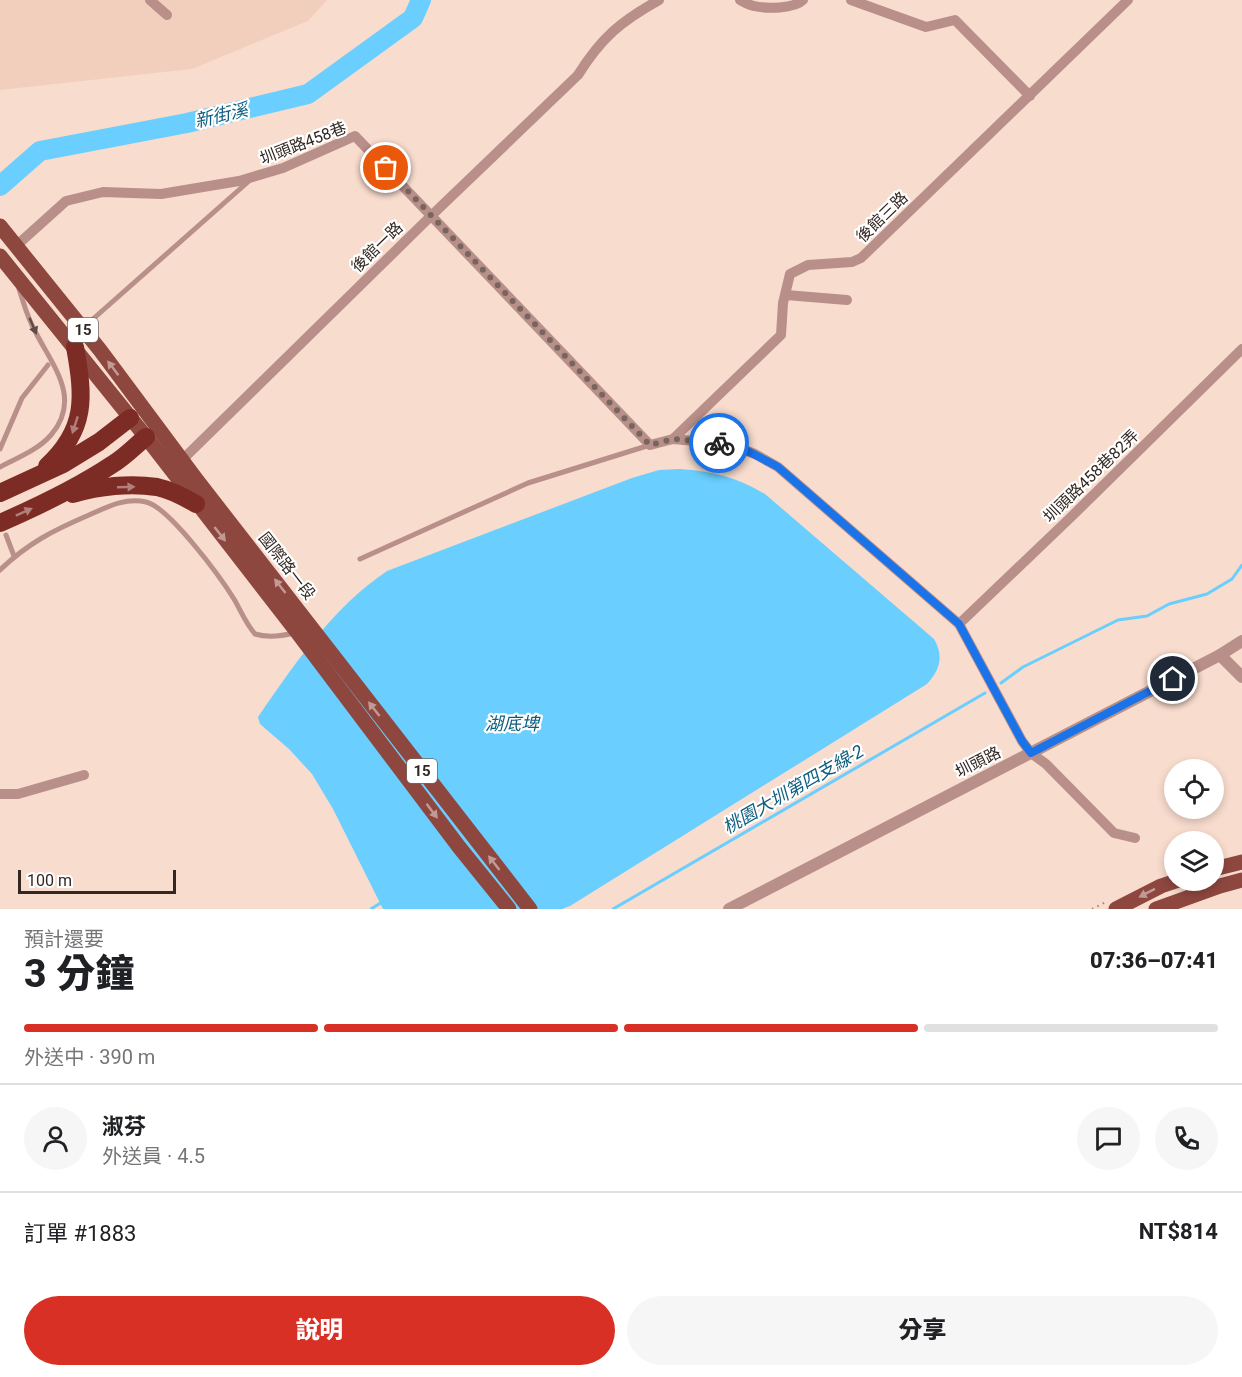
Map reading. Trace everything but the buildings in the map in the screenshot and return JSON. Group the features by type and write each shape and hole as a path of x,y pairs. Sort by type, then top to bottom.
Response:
{"highway":[{"path":"37,476 70,440 78,420 81,402 80,376 75,347"},
{"path":"0,493 63,464 139,417"},
{"path":"3,529 115,463 146,437"},
{"path":"48,501 83,491 134,486 159,488 196,504"}],"main road":[{"name":"15","path":"0,226 16,246"},
{"name":"國際路一段","path":"16,246 176,465 530,909"},
{"name":"國際路一段","path":"6,262 75,347 139,417"},
{"path":"139,417 146,437"},
{"name":"國際路一段","path":"146,437 176,465 196,504 509,909"},
{"path":"1224,866 1242,862"},
{"path":"1156,909 1242,880"},
{"path":"1116,909 1164,885"}],"street":[{"path":"150,0 167,15"},
{"name":"後館一路","path":"176,465 578,75 607,35 631,15 659,0"},
{"path":"740,0 754,6 777,7 800,4 803,0"},
{"path":"851,0 926,27 955,20 1030,96"},
{"name":"後館三路","path":"673,439 781,335 783,303 790,274 808,265 852,262 861,258 1128,0"},
{"name":"圳頭路458巷","path":"16,246 66,201 103,192 161,194 252,177 283,168 355,136 650,445"},
{"path":"786,295 847,300"},
{"name":"圳頭路458巷82弄","path":"959,624 1242,349"},
{"path":"650,445 673,439 729,444 755,454 778,467 959,624 1022,741 1031,753 1046,764 1114,833 1135,838"},
{"name":"圳頭路","path":"729,909 1220,655 1242,641"},
{"path":"1220,655 1242,677"},
{"path":"0,794 18,794 84,775"}],"lane":[{"path":"93,320 252,177"},
{"path":"0,467 33,449 51,434 63,412 65,398 56,367 34,331 6,262"},
{"path":"0,449 22,398 48,365"},
{"path":"360,559 528,483 650,445"},
{"path":"0,570 41,537 123,501 146,502 156,505 174,521 225,586 255,634 262,637 285,636 297,632"},
{"path":"3,529 15,556"}],"shaded area":[{"path":"0,0 327,0 308,21 192,69 0,90"}],"water":[{"name":"湖底埤","path":"680,469 725,476 765,494 934,639 940,657 938,668 931,679 927,684 570,906 562,909 383,909 333,809 312,774 289,749 260,724 258,717 315,638 349,602 387,571 632,478 659,470"}],"waterway":[{"name":"新街溪","path":"0,186 40,151 187,123 308,94 413,18 421,0"},
{"name":"桃園大圳第四支線-2","path":"1001,683 1023,667 1118,620 1147,616 1169,604 1207,594 1232,579 1242,565"},
{"name":"桃園大圳第四支線-2","path":"613,909 985,693"},
{"path":"371,909 382,902"}],"way so far":[{"path":"386,168 650,445 673,439 719,443"}],"route":[{"path":"719,443 729,444 755,454 778,467 959,624 1022,741 1031,753 1173,679"}]}
